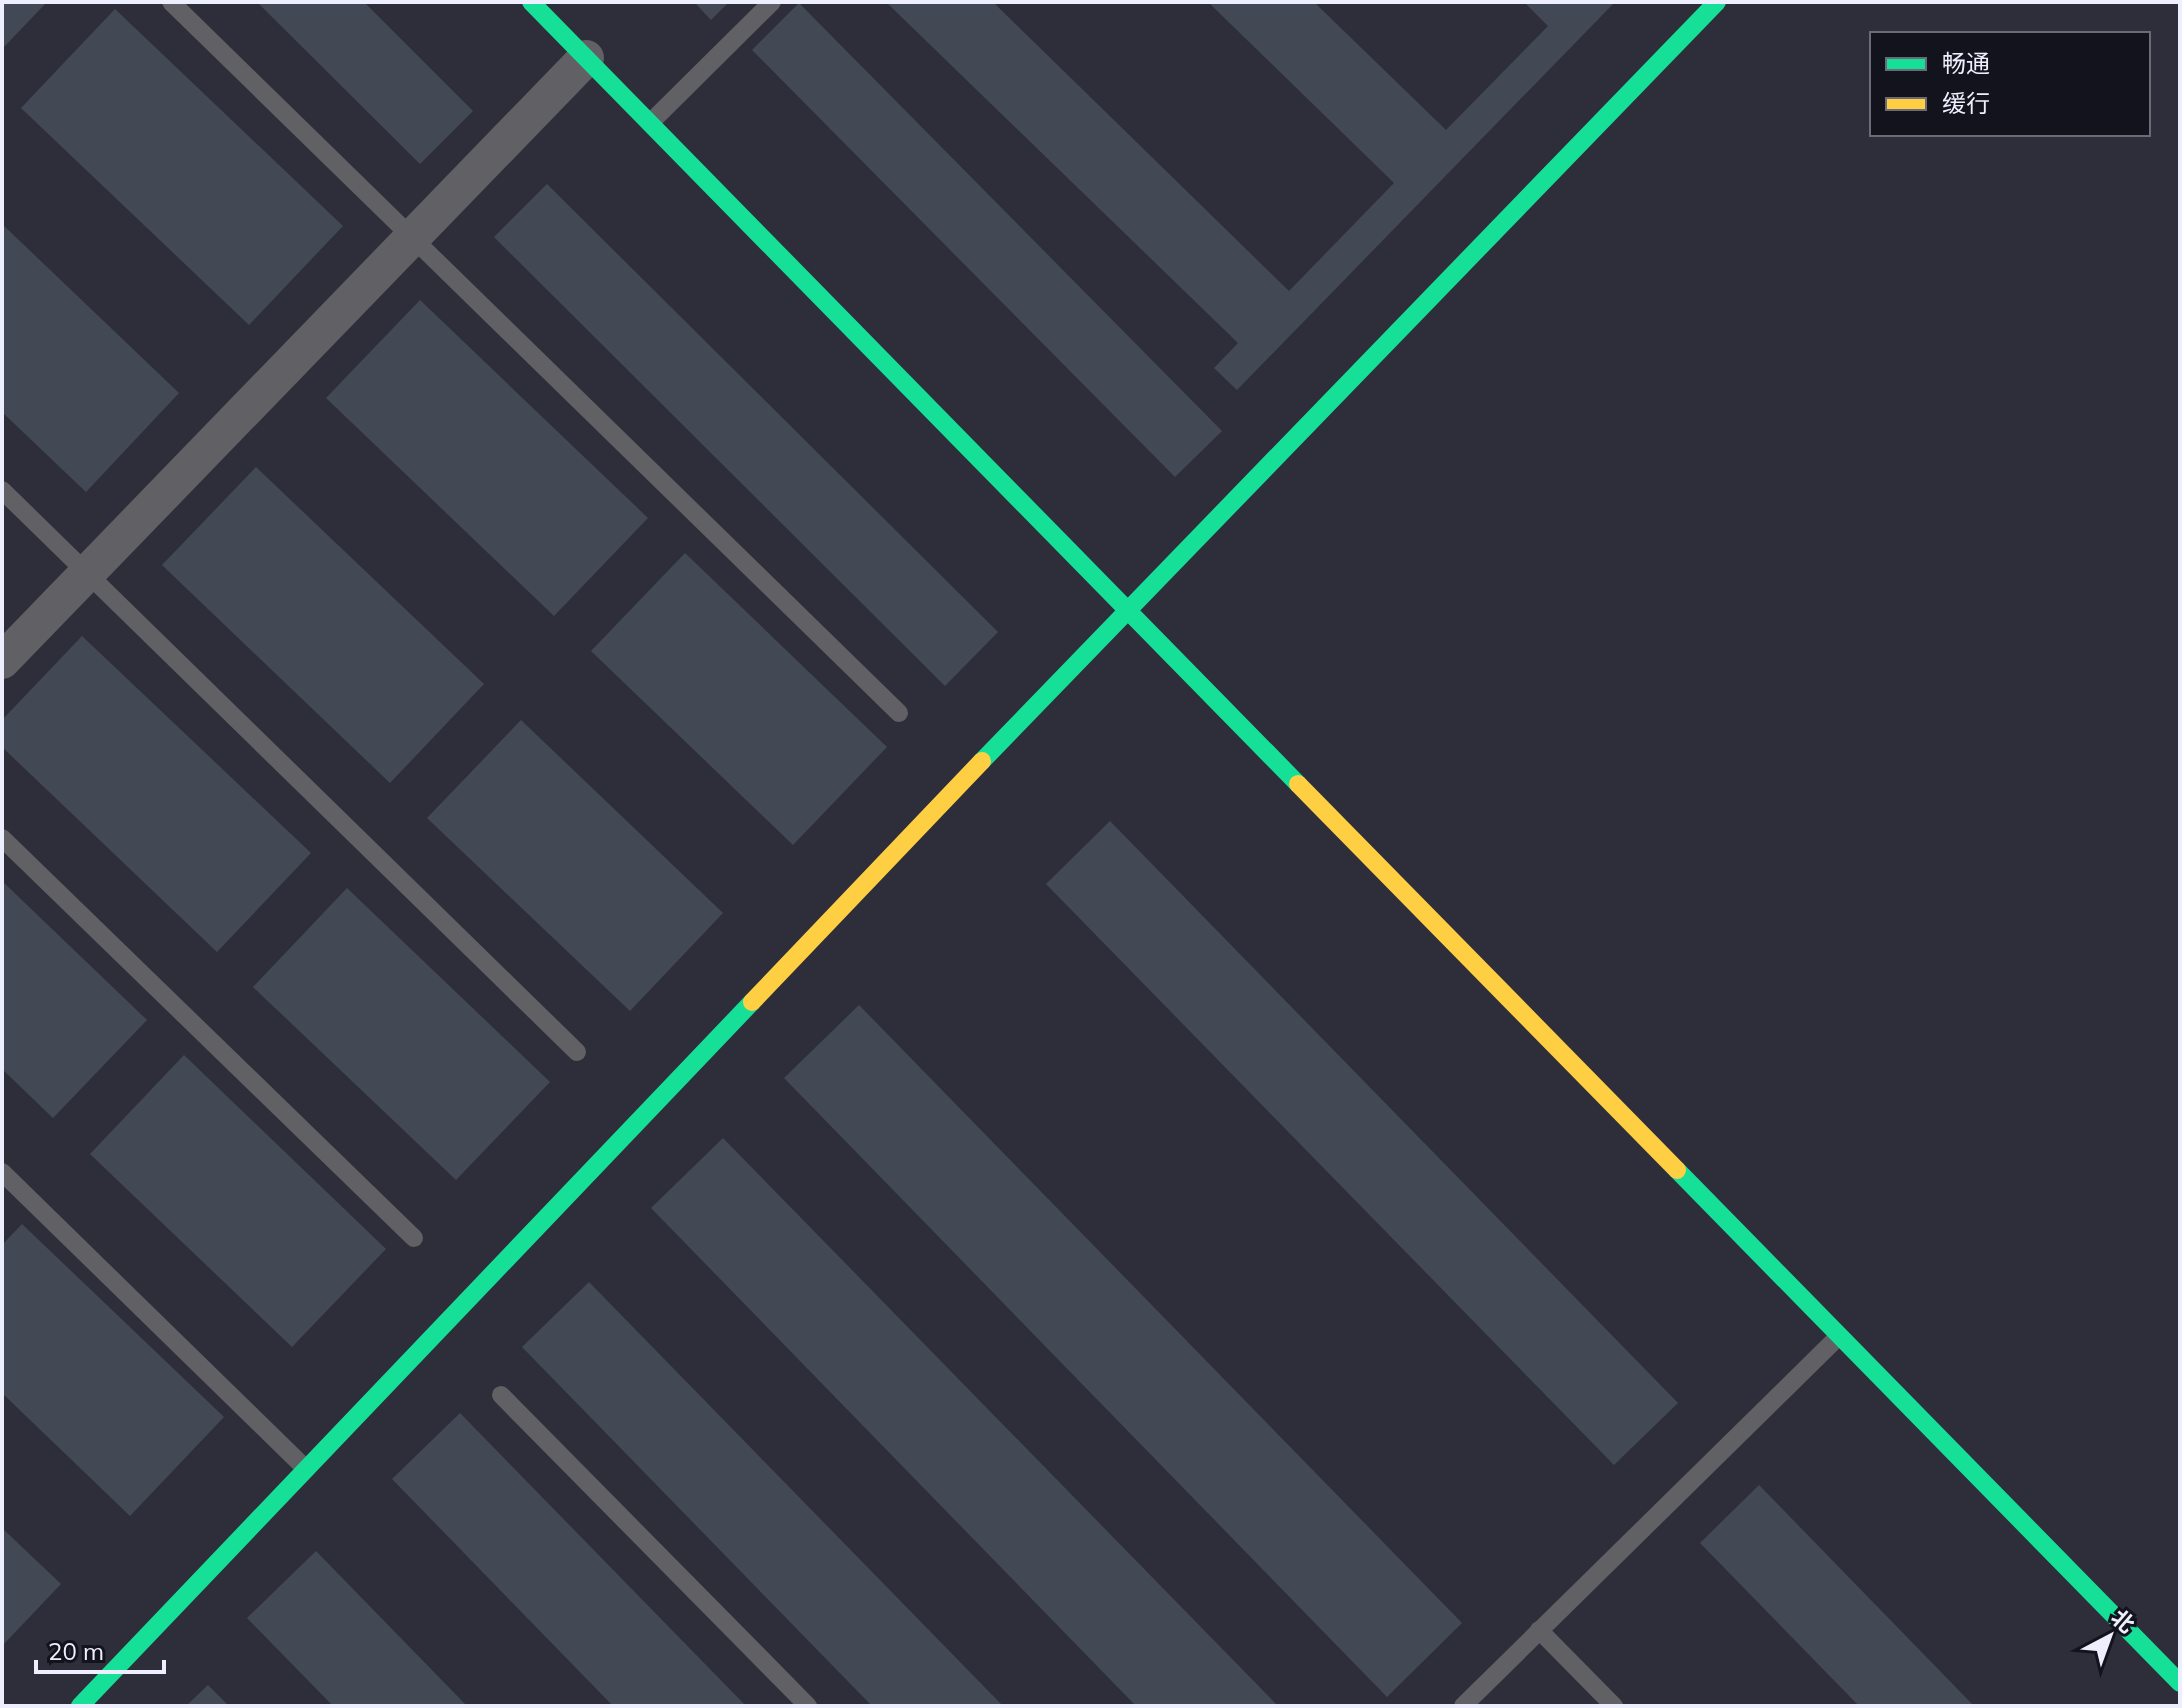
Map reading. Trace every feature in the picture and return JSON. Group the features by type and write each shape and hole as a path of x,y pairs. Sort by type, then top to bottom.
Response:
{"main road":[{"path":"531,2 2180,1683"},
{"path":"80,1706 1127,609 1717,2"}],"street":[{"path":"2,661 586,58"}],"lane":[{"path":"171,2 899,713"},
{"path":"650,123 772,2"},
{"path":"2,490 577,1052"},
{"path":"2,838 414,1238"},
{"path":"2,1172 306,1469"},
{"path":"1463,1706 1839,1336"},
{"path":"501,1395 808,1706"},
{"path":"1539,1630 1614,1706"}],"building":[{"path":"2,2 47,2 2,49"},
{"path":"257,2 364,2 473,111 420,164"},
{"path":"694,2 729,2 711,20"},
{"path":"886,2 993,2 1289,291 1394,183 1208,2 1314,2 1446,130 1548,26 1524,2 1615,2 1237,390 1214,368 1238,343"},
{"path":"799,3 1222,431 1175,477 752,50"},
{"path":"115,9 343,226 249,325 21,108"},
{"path":"547,184 998,632 945,686 494,237"},
{"path":"2,224 179,393 86,492 2,412"},
{"path":"420,300 648,518 554,616 326,398"},
{"path":"256,467 484,684 390,783 162,565"},
{"path":"685,553 887,747 793,845 591,651"},
{"path":"82,636 311,853 217,952 2,747 2,720"},
{"path":"521,720 723,913 630,1011 427,818"},
{"path":"1110,821 1678,1403 1614,1465 1046,884"},
{"path":"2,881 147,1020 53,1118 2,1069"},
{"path":"347,888 550,1082 456,1180 253,987"},
{"path":"859,1005 1462,1623 1387,1697 784,1078"},
{"path":"184,1055 386,1249 292,1347 90,1154"},
{"path":"723,1138 1278,1706 1136,1706 651,1208"},
{"path":"22,1224 224,1417 130,1516 2,1393 2,1245"},
{"path":"589,1282 1003,1706 872,1706 522,1347"},
{"path":"460,1413 746,1706 613,1706 392,1479"},
{"path":"1759,1485 1974,1706 1859,1706 1700,1543"},
{"path":"2,1528 61,1584 2,1646"},
{"path":"316,1551 467,1706 333,1706 247,1618"},
{"path":"208,1685 229,1706 186,1706"}],"traffic: fast":[{"path":"531,2 1298,784"},
{"path":"982,761 1717,2"},
{"path":"80,1706 752,1002"},
{"path":"1677,1170 2180,1683"}],"traffic: slow":[{"path":"752,1002 982,761"},
{"path":"1298,784 1677,1170"}]}
